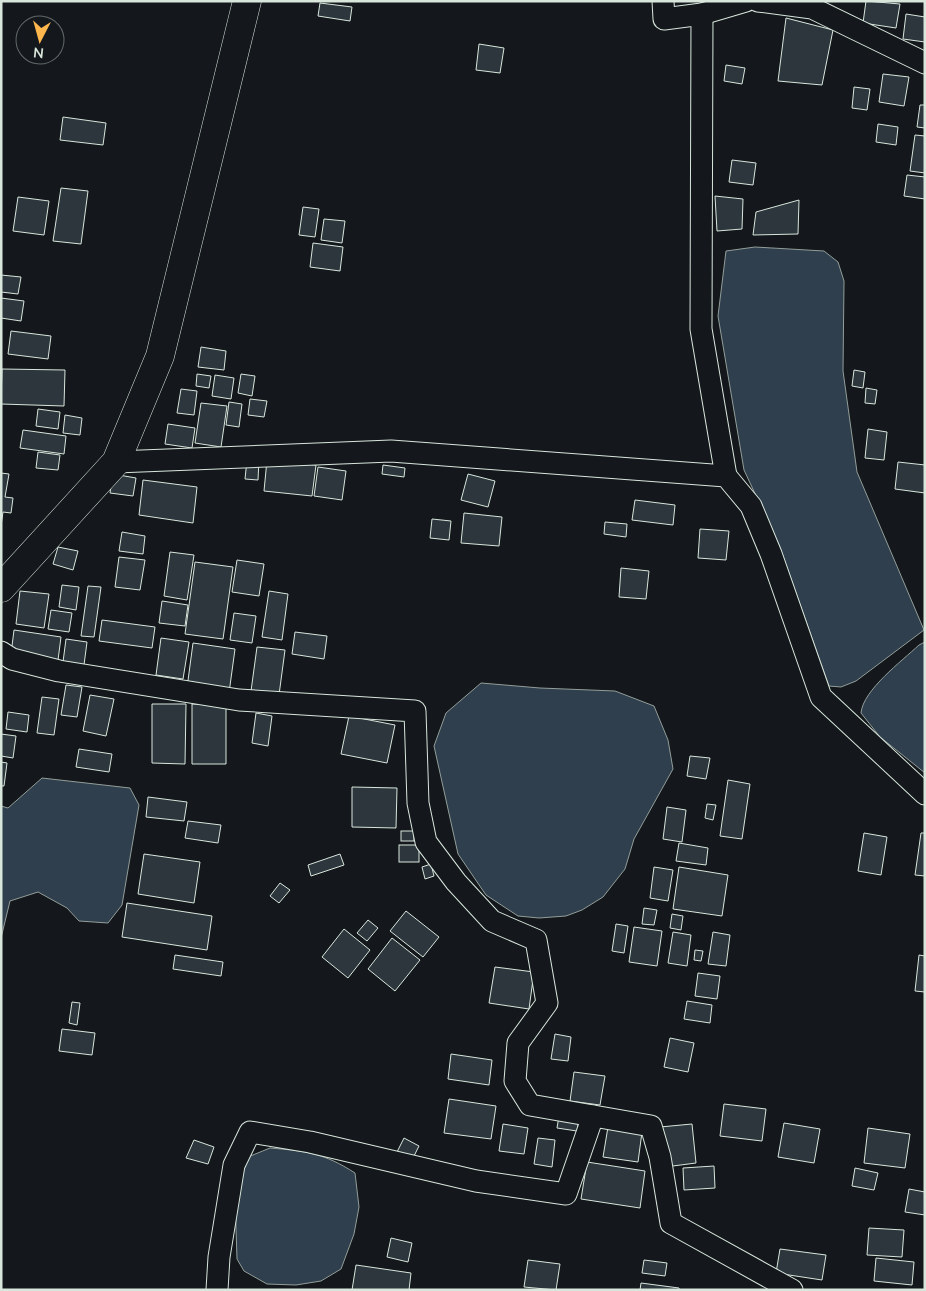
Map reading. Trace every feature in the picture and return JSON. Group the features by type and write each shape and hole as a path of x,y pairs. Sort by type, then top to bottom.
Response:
{"main road":[{"path":"1,588 116,462 160,356 247,1"}],"street":[{"path":"663,1 664,19 702,14 746,1"},
{"path":"758,1 812,8 925,63"},
{"path":"702,14 702,330 726,476 751,506 771,554 821,697 925,794"},
{"path":"116,462 391,452 726,476"},
{"path":"1,652 12,659 59,671 239,700 415,711 418,803 426,842 456,882 492,922 536,940 547,1003 518,1044 515,1080 530,1106 651,1126 660,1157 671,1223 792,1290"},
{"path":"217,1290 219,1257 234,1166 250,1132 310,1142 476,1181 566,1194 593,1116"}],"water":[{"path":"755,247 824,251 838,262 844,281 843,371 857,472 924,630 856,681 841,687 829,686 779,545 744,470 718,316 726,251"},
{"path":"925,642 925,773 880,737 861,713 863,704 876,686 894,667"},
{"path":"481,683 615,691 654,706 668,740 673,769 634,839 625,869 603,897 582,910 566,916 539,918 518,916 486,895 458,854 434,746 446,713"},
{"path":"42,778 130,788 139,805 122,905 108,923 79,921 67,908 38,892 10,901 1,938 1,806 8,808"},
{"path":"270,1148 314,1154 334,1161 355,1173 359,1207 354,1234 341,1269 321,1281 296,1285 267,1284 244,1271 237,1259 235,1197 248,1157"}],"building":[{"path":"866,1 900,4 896,28 863,23"},
{"path":"320,3 352,7 350,21 318,16"},
{"path":"906,14 925,17 925,42 903,39"},
{"path":"786,18 833,30 822,85 778,81"},
{"path":"479,44 504,48 500,73 476,70"},
{"path":"726,65 745,68 742,84 724,81"},
{"path":"883,74 909,77 904,106 879,102"},
{"path":"854,87 870,89 867,110 852,108"},
{"path":"920,105 925,105 925,128 917,127"},
{"path":"63,117 106,123 103,145 60,140"},
{"path":"878,124 898,127 896,145 876,142"},
{"path":"915,135 925,136 925,173 910,171"},
{"path":"732,160 756,163 753,185 729,182"},
{"path":"907,175 925,177 925,199 904,196"},
{"path":"61,188 88,191 81,244 53,241"},
{"path":"715,196 743,199 742,229 717,231"},
{"path":"18,197 49,201 44,235 13,231"},
{"path":"799,200 798,234 753,235 756,212"},
{"path":"303,207 319,209 315,237 299,235"},
{"path":"324,219 345,221 342,243 321,240"},
{"path":"313,243 343,247 340,271 310,267"},
{"path":"1,275 21,277 18,294 1,292"},
{"path":"1,298 24,301 21,321 1,318"},
{"path":"11,331 51,336 48,359 8,354"},
{"path":"201,347 226,351 224,370 198,367"},
{"path":"2,369 65,370 64,406 1,404"},
{"path":"854,370 865,372 863,388 852,386"},
{"path":"197,374 211,376 209,388 196,386"},
{"path":"241,374 255,376 252,396 238,393"},
{"path":"215,375 234,378 231,399 212,396"},
{"path":"866,388 877,390 875,404 865,403"},
{"path":"181,389 197,391 194,415 177,413"},
{"path":"250,399 267,401 264,417 248,415"},
{"path":"229,402 242,404 239,427 226,425"},
{"path":"201,403 227,406 221,447 195,443"},
{"path":"38,409 60,412 58,429 36,426"},
{"path":"65,415 82,418 80,435 63,433"},
{"path":"168,424 195,428 192,448 165,444"},
{"path":"868,429 887,432 884,460 865,458"},
{"path":"23,430 66,436 64,454 20,448"},
{"path":"38,452 60,455 58,470 36,468"},
{"path":"247,460 259,460 258,480 245,479"},
{"path":"267,460 316,465 312,496 264,491"},
{"path":"898,462 925,465 925,493 895,489"},
{"path":"383,465 405,468 404,477 382,474"},
{"path":"318,467 346,471 342,500 314,496"},
{"path":"1,473 9,474 5,497 13,498 11,513 3,512 1,526"},
{"path":"113,474 136,478 133,496 110,493"},
{"path":"468,474 495,481 488,507 461,500"},
{"path":"143,480 197,487 193,523 139,515"},
{"path":"635,500 675,505 673,525 632,520"},
{"path":"464,513 502,517 499,546 461,543"},
{"path":"432,519 451,521 449,540 430,538"},
{"path":"605,522 627,524 626,537 604,534"},
{"path":"700,529 729,531 726,560 698,558"},
{"path":"122,532 145,536 143,554 119,551"},
{"path":"58,547 78,551 73,570 53,564"},
{"path":"170,552 194,555 187,600 164,596"},
{"path":"119,557 145,560 140,590 115,587"},
{"path":"237,560 264,564 259,596 232,592"},
{"path":"195,562 233,567 223,639 185,634"},
{"path":"621,568 649,571 646,599 619,597"},
{"path":"62,585 79,587 76,610 59,607"},
{"path":"88,586 101,587 94,637 81,636"},
{"path":"20,591 49,594 44,628 16,624"},
{"path":"269,591 288,594 282,640 262,637"},
{"path":"162,601 188,605 185,626 159,623"},
{"path":"51,610 72,613 69,632 48,629"},
{"path":"234,613 256,616 252,643 230,640"},
{"path":"102,620 155,627 152,648 99,641"},
{"path":"14,630 61,637 58,660 11,654"},
{"path":"295,632 327,636 324,659 292,654"},
{"path":"161,638 189,642 183,679 156,675"},
{"path":"66,639 87,642 84,665 63,662"},
{"path":"193,643 235,649 229,693 187,688"},
{"path":"257,647 285,650 279,695 251,691"},
{"path":"66,685 82,687 77,717 61,715"},
{"path":"90,695 114,699 106,736 83,731"},
{"path":"42,697 59,699 54,735 37,733"},
{"path":"152,704 186,704 185,764 152,763"},
{"path":"192,704 226,705 226,764 192,764"},
{"path":"8,712 29,715 27,732 6,729"},
{"path":"256,713 272,716 268,746 252,743"},
{"path":"349,716 395,725 387,763 341,754"},
{"path":"1,734 16,736 13,758 1,756"},
{"path":"79,749 112,754 109,772 76,767"},
{"path":"690,756 710,758 706,779 687,776"},
{"path":"1,762 7,763 4,786 1,786"},
{"path":"728,780 750,784 742,839 720,836"},
{"path":"352,787 397,788 396,828 352,827"},
{"path":"148,797 187,802 184,821 146,817"},
{"path":"707,804 716,805 713,820 705,818"},
{"path":"667,807 686,810 682,842 663,839"},
{"path":"188,821 221,825 218,843 185,838"},
{"path":"401,831 414,831 414,841 401,841"},
{"path":"864,833 887,837 881,875 858,871"},
{"path":"921,833 925,833 925,876 915,875"},
{"path":"679,843 708,848 706,865 676,861"},
{"path":"399,845 419,845 419,862 399,862"},
{"path":"144,854 200,862 194,903 138,894"},
{"path":"340,854 344,865 311,876 308,865"},
{"path":"431,864 434,876 425,879 422,867"},
{"path":"654,867 673,870 668,901 650,898"},
{"path":"679,867 728,875 722,916 673,909"},
{"path":"280,883 290,890 279,903 270,896"},
{"path":"127,903 212,916 207,950 122,937"},
{"path":"644,908 657,910 654,925 642,924"},
{"path":"406,911 439,937 423,957 390,931"},
{"path":"672,914 683,916 681,930 670,928"},
{"path":"368,920 378,928 367,941 357,933"},
{"path":"616,924 628,926 624,953 612,951"},
{"path":"634,927 662,931 657,966 629,962"},
{"path":"344,929 370,950 348,978 322,957"},
{"path":"673,932 691,935 687,966 668,963"},
{"path":"713,932 730,935 726,966 708,964"},
{"path":"392,938 420,960 395,991 368,969"},
{"path":"695,950 703,951 701,961 694,960"},
{"path":"175,955 223,962 221,976 173,969"},
{"path":"919,955 925,956 925,992 915,991"},
{"path":"495,967 534,972 529,1009 489,1003"},
{"path":"698,973 720,976 717,999 695,996"},
{"path":"687,1001 712,1005 710,1023 684,1019"},
{"path":"72,1002 80,1003 77,1025 69,1023"},
{"path":"62,1029 95,1033 92,1055 59,1051"},
{"path":"555,1034 571,1037 568,1061 551,1059"},
{"path":"670,1038 694,1043 688,1072 664,1067"},
{"path":"451,1054 492,1060 489,1085 448,1079"},
{"path":"574,1072 605,1076 600,1105 570,1101"},
{"path":"449,1099 496,1106 491,1139 444,1133"},
{"path":"724,1104 766,1109 762,1141 720,1136"},
{"path":"559,1116 579,1119 577,1131 557,1128"},
{"path":"784,1123 820,1129 814,1163 778,1157"},
{"path":"503,1124 528,1128 524,1154 499,1151"},
{"path":"692,1124 696,1163 665,1167 660,1127"},
{"path":"608,1127 642,1132 638,1162 603,1157"},
{"path":"868,1128 910,1134 905,1168 864,1163"},
{"path":"404,1138 419,1146 412,1160 397,1152"},
{"path":"538,1138 555,1140 552,1167 534,1164"},
{"path":"194,1140 214,1147 208,1164 186,1158"},
{"path":"587,1162 645,1171 640,1208 581,1199"},
{"path":"714,1166 715,1188 684,1190 683,1168"},
{"path":"855,1168 878,1173 874,1190 852,1186"},
{"path":"909,1189 925,1192 925,1215 905,1212"},
{"path":"869,1228 904,1230 902,1257 867,1255"},
{"path":"391,1238 412,1243 408,1262 387,1257"},
{"path":"780,1249 826,1255 822,1280 776,1273"},
{"path":"876,1258 914,1262 912,1285 874,1281"},
{"path":"528,1260 560,1264 556,1290 524,1287"},
{"path":"644,1260 667,1263 665,1276 642,1273"},
{"path":"356,1265 411,1273 409,1290 352,1290"},
{"path":"641,1283 679,1288 679,1290 640,1290"}]}
